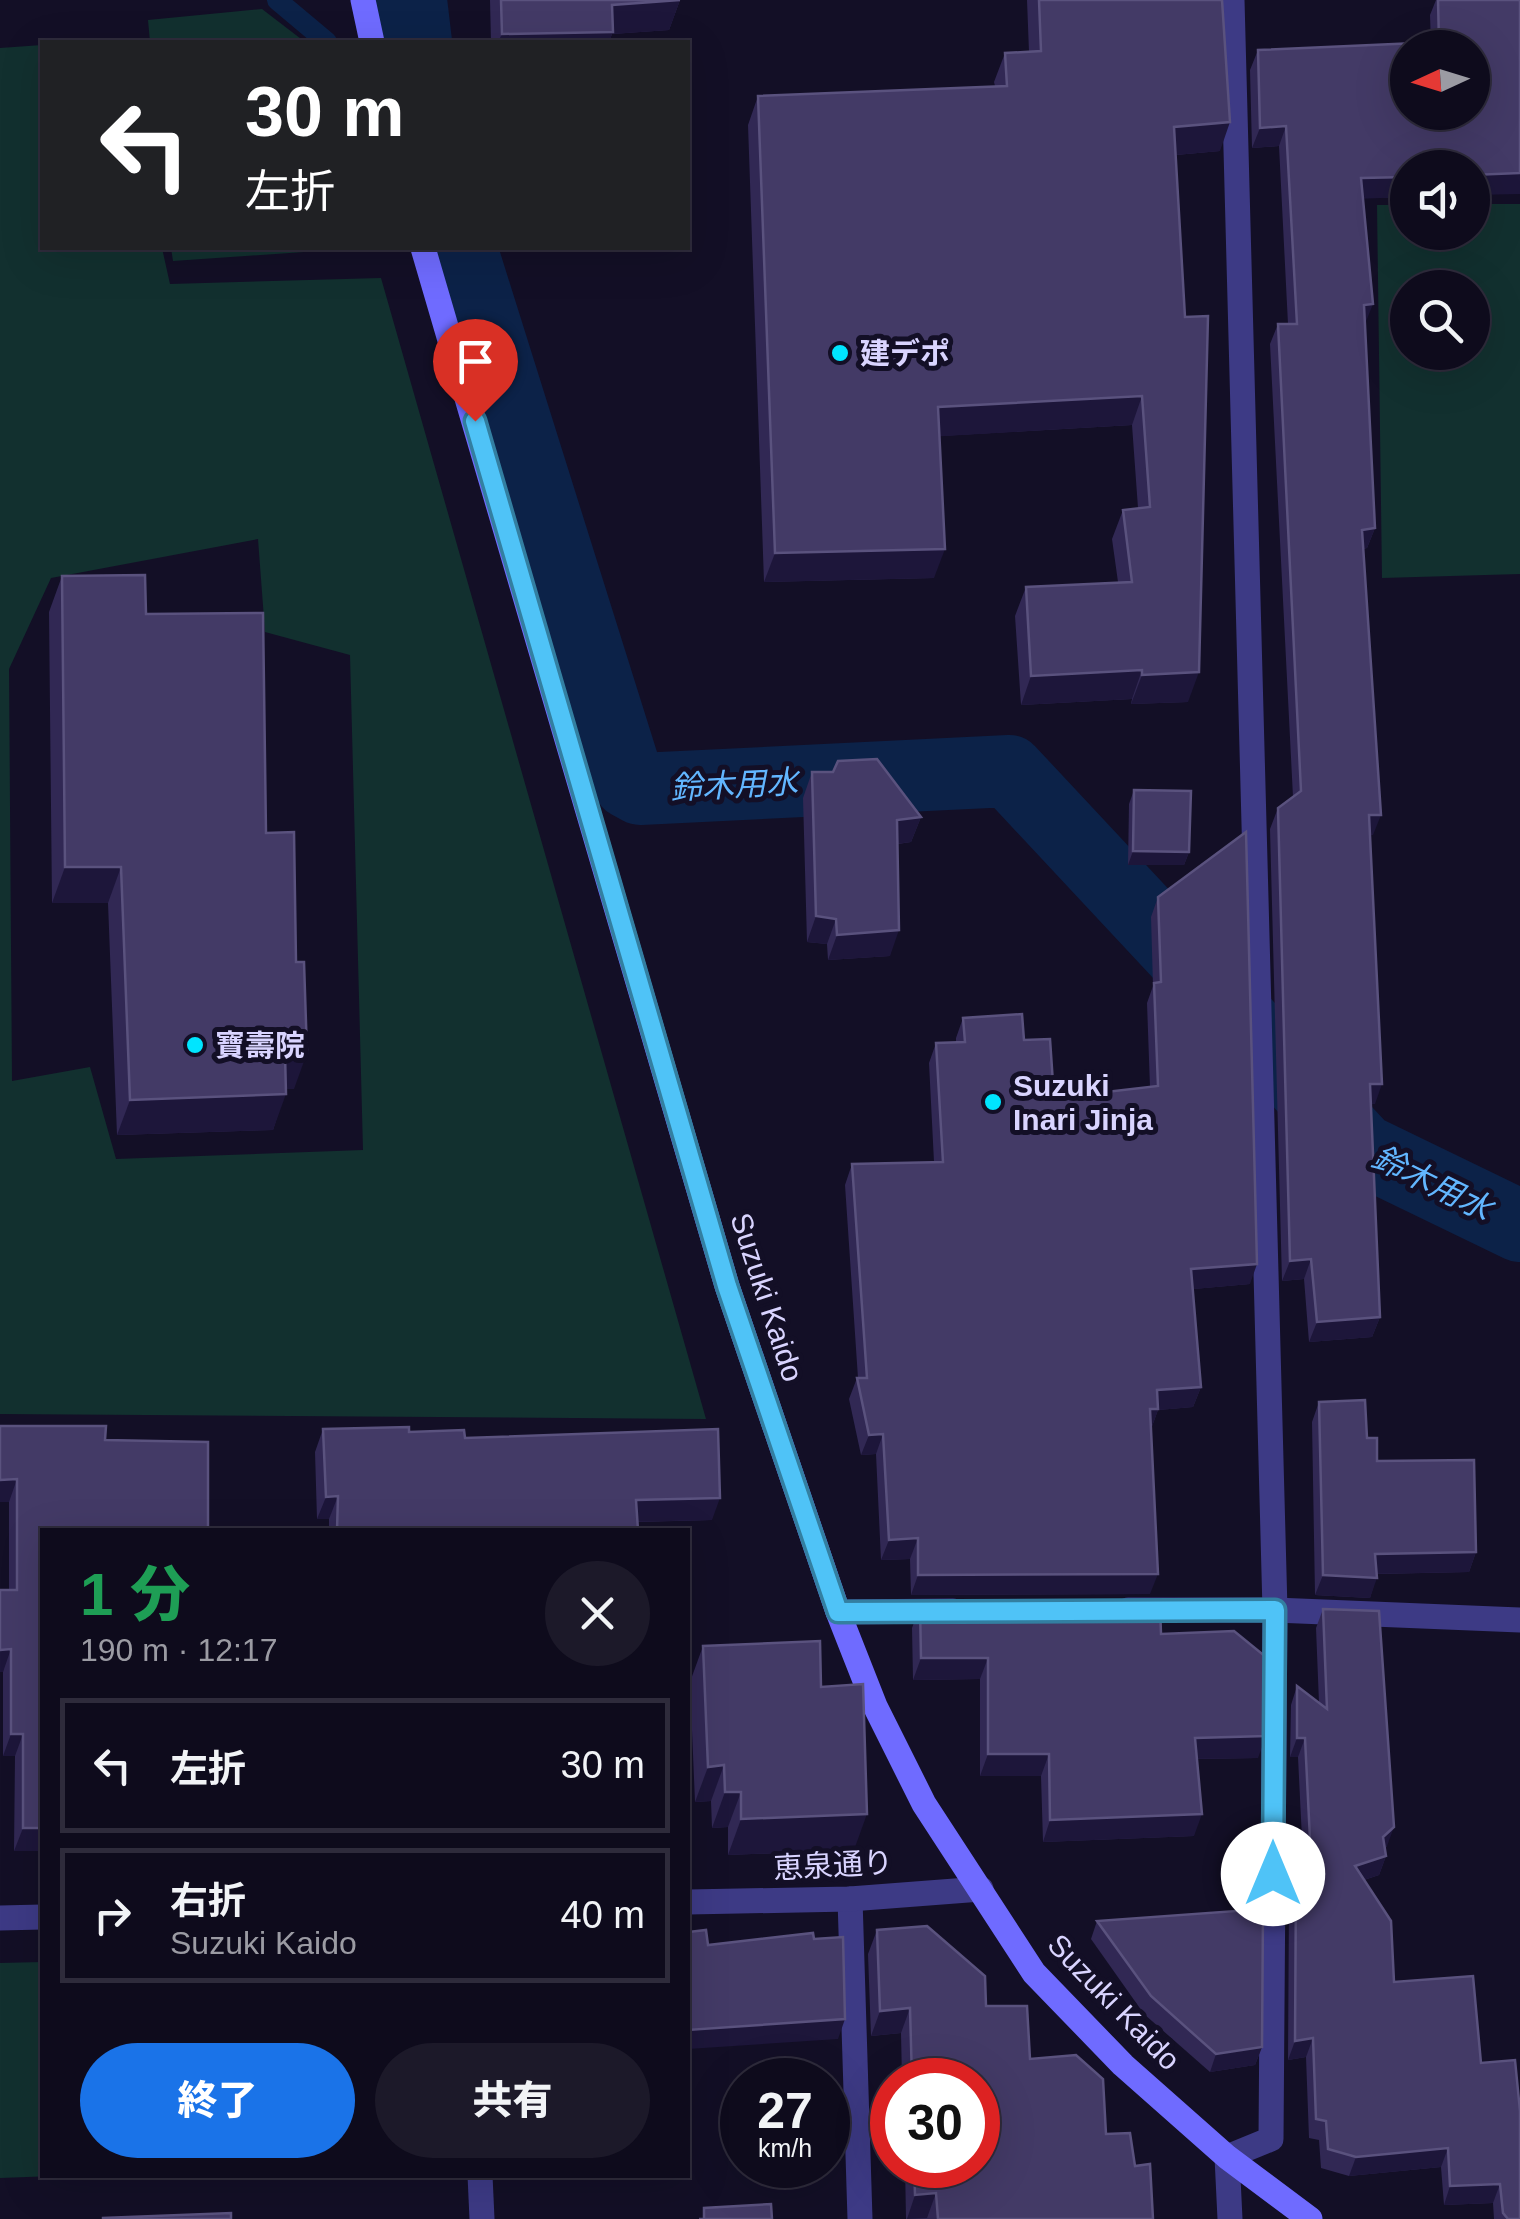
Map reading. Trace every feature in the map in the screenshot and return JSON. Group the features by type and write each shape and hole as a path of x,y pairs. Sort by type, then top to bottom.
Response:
{"main road":[{"path":"363,0 372,40"},
{"name":"Suzuki Kaido","path":"423,250 727,1286 838,1612 914,1786 1034,1973 1122,2065 1228,2158 1310,2219"}],"street":[{"path":"1230,2219 1228,2158 1271,2139 1275,1610 1232,0"},
{"path":"1096,1610 1275,1610 1520,1620"},
{"path":"838,1612 977,1611"},
{"name":"恵泉通り","path":"690,1902 850,1899 981,1889"},
{"path":"850,1899 860,2219"},
{"path":"0,1918 40,1917"},
{"path":"480,2178 482,2219"}],"green space":[{"path":"262,9 302,40 150,40 148,20"},
{"path":"40,45 40,250 162,250 170,284 381,278 706,1419 0,1414 0,48","holes":["258,539 265,632 350,655 363,1150 116,1159 90,1067 12,1081 9,669 51,578"]},
{"path":"1490,204 1520,204 1520,574 1382,578 1377,205 1390,205 1390,250 1490,250"},
{"path":"171,250 332,250 173,261"},
{"path":"40,1962 40,2177 0,2178 0,1963"}],"building":[{"path":"501,0 680,0 612,5 613,32 502,34"},
{"path":"1039,0 1222,0 1230,122 1174,127 1185,317 1208,316 1199,672 1142,675 1142,670 1031,676 1026,587 1132,582 1123,510 1150,507 1142,396 938,407 945,549 775,553 758,96 1007,86 1005,53 1041,51"},
{"path":"1438,0 1520,0 1520,173 1490,174 1490,150 1390,150 1390,177 1361,178 1373,304 1364,305 1375,528 1362,530 1381,815 1369,815 1382,1084 1370,1084 1380,1317 1317,1322 1311,1259 1290,1261 1278,808 1301,791 1278,324 1297,324 1286,126 1260,128 1258,50 1390,44 1390,130 1490,130 1490,30 1439,30"},
{"path":"145,575 146,614 263,613 266,833 294,832 296,962 304,962 307,1053 285,1054 286,1094 130,1100 121,867 65,867 62,576"},
{"path":"877,759 921,817 897,820 899,930 837,935 836,919 816,916 812,772 833,772 838,761"},
{"path":"1134,790 1191,791 1189,852 1133,851"},
{"path":"1246,832 1257,1264 1191,1269 1201,1387 1157,1390 1158,1409 1150,1409 1158,1574 918,1575 918,1538 889,1540 883,1434 869,1435 857,1378 867,1378 852,1164 943,1162 936,1043 965,1042 963,1018 1022,1014 1024,1040 1050,1039 1054,1098 1158,1086 1154,983 1161,982 1158,897"},
{"path":"1365,1400 1367,1438 1377,1438 1377,1461 1474,1460 1476,1552 1375,1554 1377,1578 1323,1575 1319,1402"},
{"path":"0,1426 106,1426 105,1440 208,1442 208,1528 40,1528 40,1828 23,1828 23,1734 11,1734 11,1649 0,1650 0,1590 17,1590 17,1479 0,1480"},
{"path":"323,1429 464,1430 465,1438 718,1429 720,1498 636,1500 638,1528 337,1528 338,1496 326,1497"},
{"path":"1160,1605 1161,1634 1234,1631 1266,1657 1266,1736 1195,1738 1202,1814 1050,1820 1049,1754 988,1754 988,1658 921,1658 920,1606"},
{"path":"1323,1609 1379,1611 1394,1827 1383,1837 1386,1856 1355,1866 1391,1921 1394,1982 1473,1976 1481,2063 1515,2060 1520,2111 1520,2219 1508,2219 1503,2213 1500,2184 1450,2186 1448,2148 1356,2157 1328,2149 1326,2121 1316,2119 1313,2038 1295,2041 1296,1880 1312,1880 1305,1738 1297,1738 1297,1686 1327,1709"},
{"path":"820,1641 821,1687 863,1684 867,1814 741,1819 741,1792 725,1792 724,1765 708,1767 703,1646"},
{"path":"1263,1909 1262,2047 1216,2054 1151,1996 1097,1921"},
{"path":"927,1926 985,1976 986,2006 1027,2006 1030,2059 1076,2055 1103,2079 1106,2134 1130,2133 1135,2166 1150,2164 1153,2219 938,2219 936,2193 915,2195 915,2188 1000,2188 1000,2058 911,2058 910,2008 880,2011 877,1930"},
{"path":"706,1930 708,1945 813,1933 814,1939 843,1937 845,2019 690,2030 690,1932"},
{"path":"771,2204 772,2219 704,2219 704,2208"},
{"path":"231,2213 231,2219 103,2219 103,2218"}],"waterway":[{"path":"277,0 325,40"},
{"name":"鈴木用水","path":"411,0 416,40"},
{"name":"鈴木用水","path":"462,250 629,783 640,789 1009,771 1363,1150 1520,1226"}],"place":[{"name":"建デポ","path":"840,353"},
{"name":"寶壽院","path":"195,1045"},
{"name":"Suzuki Inari Jinja","path":"993,1102"}],"route":[{"path":"475,421 727,1286 838,1612 1275,1610 1273,1874"}]}
